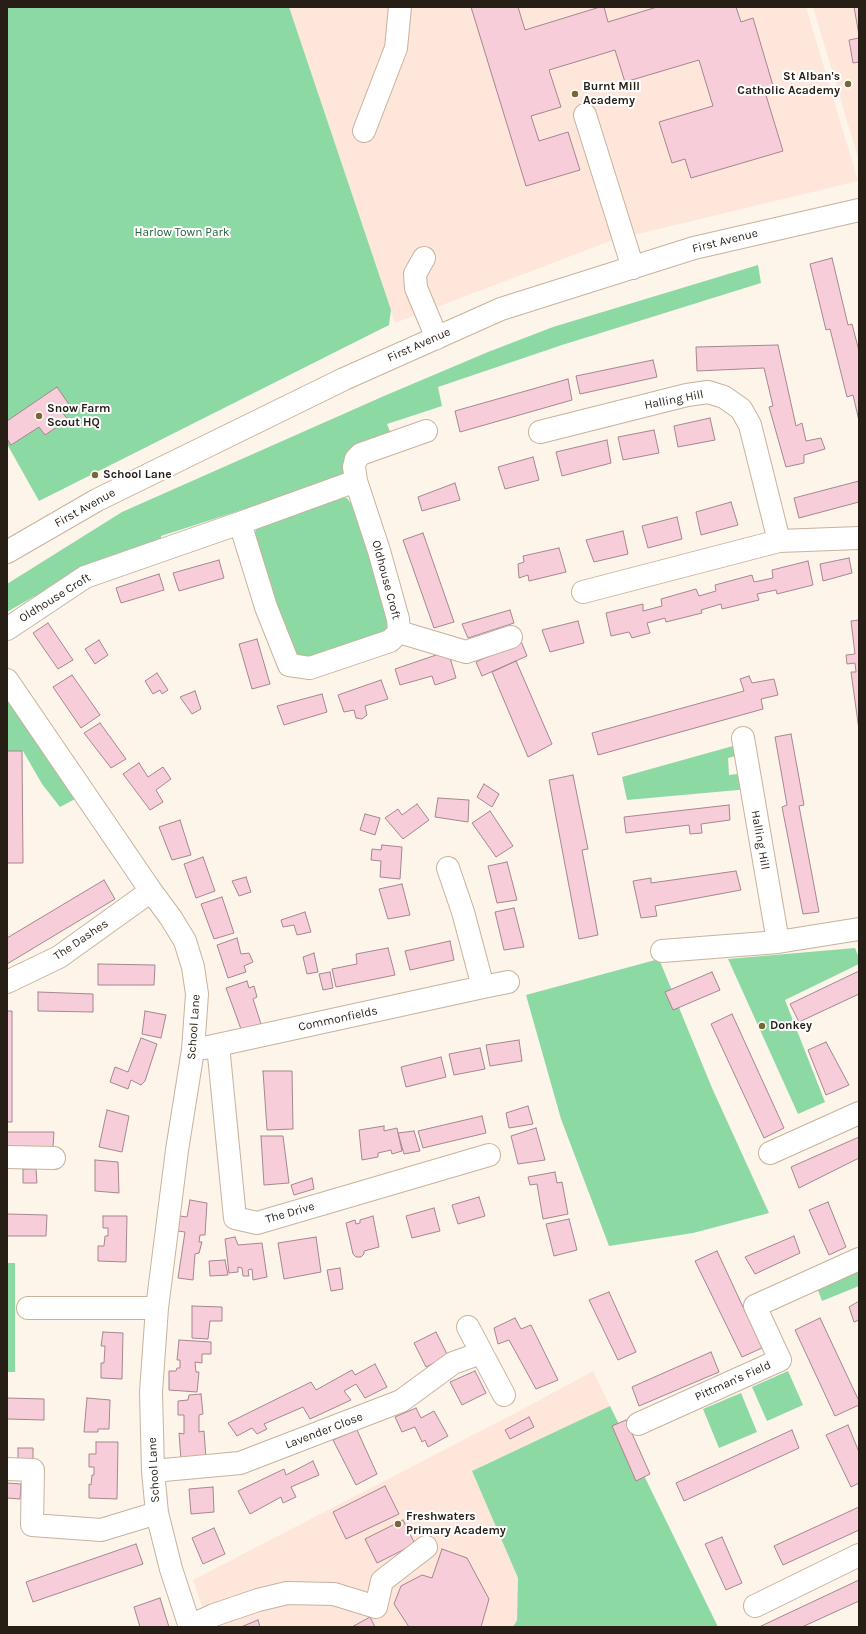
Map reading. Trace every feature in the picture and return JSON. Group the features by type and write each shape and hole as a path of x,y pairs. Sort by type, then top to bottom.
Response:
{"street":[{"path":"364,131 396,48 400,7"},
{"path":"585,115 633,268"},
{"name":"First Avenue","path":"7,552 97,500 344,378 501,309 694,248 859,210"},
{"path":"424,258 418,265 415,274 416,288 437,338"},
{"name":"Halling Hill","path":"540,432 687,395 708,392 724,397 741,409 750,425 779,541"},
{"path":"356,481 354,467 356,459 360,454 426,431"},
{"name":"Oldhouse Croft","path":"7,629 85,577 356,481 379,551 398,618 399,632 390,641 310,668 289,665 266,607 240,523"},
{"path":"583,592 779,541 859,538"},
{"path":"399,632 466,652 511,637"},
{"name":"School Lane","path":"7,680 171,918 185,941 193,967 197,994 193,1050 177,1150 157,1308 151,1392 152,1471 156,1513 171,1569 190,1626"},
{"name":"Halling Hill","path":"743,738 778,942"},
{"path":"448,868 463,912 483,987"},
{"name":"The Dashes","path":"7,982 59,956 151,891"},
{"path":"662,951 778,942 859,929"},
{"name":"Commonfields","path":"193,1050 508,982"},
{"name":"The Drive","path":"218,1045 235,1218 257,1223 489,1154"},
{"path":"770,1153 859,1113"},
{"path":"7,1158 54,1158"},
{"name":"Pittman's Field","path":"638,1424 780,1360 755,1306 859,1259"},
{"path":"28,1308 157,1308"},
{"path":"468,1327 504,1395"},
{"name":"Lavender Close","path":"152,1471 240,1463 401,1401 453,1363 481,1353"},
{"path":"7,1469 33,1470 32,1525 101,1530 156,1513"},
{"path":"190,1626 214,1615 258,1600 287,1593 334,1594 376,1607 382,1580 426,1547"},
{"path":"755,1606 859,1555"}],"shaded area":[{"name":"Burnt Mill Academy","path":"289,7 806,7 858,181 613,240 395,323"},
{"name":"St Alban's Catholic Academy","path":"813,7 859,7 859,161"},
{"name":"Freshwaters Primary Academy","path":"593,1371 610,1406 472,1471 518,1578 517,1620 513,1627 209,1627 193,1580 527,1407"}],"green space":[{"name":"Harlow Town Park","path":"7,7 289,7 391,310 389,325 39,501 7,444"},
{"path":"758,265 761,283 562,345 438,387 442,406 387,424 395,444 364,455 353,474 161,536 162,543 99,566 33,597 7,612 7,584 122,512 384,396 488,352 553,327"},
{"path":"329,495 347,498 356,510 390,610 389,628 380,641 302,660 289,649 253,538 260,518"},
{"path":"7,690 79,797 60,807 42,784 23,751 7,751"},
{"path":"740,744 743,754 728,758 729,775 746,773 749,789 627,800 622,777"},
{"path":"855,948 859,958 859,964 785,1000 825,1102 798,1114 728,959"},
{"path":"659,959 712,1088 769,1213 693,1233 609,1246 561,1119 526,995"},
{"path":"7,1263 15,1263 15,1372 7,1372"},
{"path":"859,1271 859,1286 822,1301 818,1290"},
{"path":"788,1371 803,1405 767,1421 752,1387"},
{"path":"741,1393 757,1432 719,1448 703,1409"},
{"path":"610,1406 718,1627 513,1627 517,1620 518,1578 472,1471"}],"building":[{"path":"471,7 518,7 525,30 600,7 604,7 608,22 657,7 736,7 741,22 753,18 774,89 765,92 783,151 691,178 685,159 672,163 659,122 713,106 699,60 625,82 615,50 549,70 561,107 531,116 539,141 568,132 580,170 526,186"},
{"path":"854,7 859,7 859,35"},
{"path":"859,38 859,62 853,63 849,40"},
{"path":"832,258 848,325 852,324 859,351 859,421 853,395 847,397 830,329 826,330 810,264"},
{"path":"778,345 796,426 802,423 806,441 821,438 825,449 804,455 804,463 786,467 769,407 773,406 764,368 697,371 696,347"},
{"path":"653,360 657,377 580,394 576,376"},
{"path":"568,379 572,400 460,432 455,411"},
{"name":"Snow Farm Scout HQ","path":"57,387 70,406 62,412 68,420 45,435 39,427 11,445 7,439 7,421"},
{"path":"710,418 715,440 678,447 674,426"},
{"path":"654,430 659,453 623,460 618,437"},
{"path":"607,440 611,463 562,476 556,452"},
{"path":"533,457 539,480 505,489 498,467"},
{"path":"859,481 859,502 799,518 794,498"},
{"path":"455,483 460,500 422,511 418,497"},
{"path":"731,502 738,525 701,535 696,512"},
{"path":"677,517 682,539 648,548 642,526"},
{"path":"623,531 628,554 594,562 586,540"},
{"path":"423,533 454,622 434,628 403,540"},
{"path":"559,548 566,572 529,581 528,575 519,578 518,564 524,562 523,556"},
{"path":"849,558 852,573 823,581 820,564"},
{"path":"219,560 224,578 179,591 173,573"},
{"path":"808,561 813,585 777,594 776,590 757,594 759,600 722,609 721,604 701,610 702,613 666,622 665,618 647,623 650,633 632,638 629,632 611,636 606,613 643,604 643,611 662,606 661,599 696,589 699,596 716,591 715,585 752,575 754,582 773,578 772,570"},
{"path":"159,574 164,590 121,603 116,588"},
{"path":"510,610 514,623 468,638 462,624"},
{"path":"859,620 859,730 851,672 856,672 855,663 847,664 846,655 855,654 851,621"},
{"path":"578,621 584,643 550,652 542,630"},
{"path":"48,623 73,660 58,669 33,633"},
{"path":"257,639 270,684 252,689 239,644"},
{"path":"99,640 108,655 95,664 85,649"},
{"path":"521,641 527,656 482,676 476,662"},
{"path":"448,651 456,678 435,685 432,676 400,685 395,669"},
{"path":"516,661 552,744 528,757 492,672"},
{"path":"157,673 168,690 162,694 160,690 153,694 145,681"},
{"path":"72,675 100,715 81,728 53,687"},
{"path":"749,676 752,683 774,679 778,695 761,699 763,709 598,755 592,733 744,691 740,679"},
{"path":"381,680 388,699 365,706 367,715 362,719 356,718 354,710 344,712 338,695"},
{"path":"195,691 201,709 192,714 180,697"},
{"path":"322,694 327,712 284,725 277,706"},
{"path":"100,723 126,759 111,768 84,733"},
{"path":"791,734 804,805 799,806 819,912 803,914 782,807 787,805 775,737"},
{"path":"7,751 22,751 23,863 7,863"},
{"path":"139,763 148,777 163,767 171,779 156,790 163,802 150,810 123,774"},
{"path":"573,775 588,849 582,850 598,935 579,939 549,780"},
{"path":"484,784 499,794 492,807 477,797"},
{"path":"438,798 469,800 468,822 435,817"},
{"path":"417,804 429,820 403,839 385,818 398,809 402,815"},
{"path":"729,805 730,820 701,824 702,833 690,834 689,825 626,833 624,817"},
{"path":"490,811 513,846 496,857 472,823"},
{"path":"365,814 380,818 375,835 360,830"},
{"path":"180,820 191,855 172,860 159,827"},
{"path":"382,845 402,847 400,879 380,877 381,861 371,860 372,849 381,850"},
{"path":"203,857 215,891 196,898 184,864"},
{"path":"507,862 517,900 497,903 488,866"},
{"path":"736,871 741,890 655,906 657,916 641,918 633,881 651,878 651,883"},
{"path":"246,877 251,892 239,896 232,881"},
{"path":"104,880 115,899 7,964 7,938"},
{"path":"402,884 410,915 388,919 379,889"},
{"path":"222,897 234,933 214,939 201,904"},
{"path":"514,908 524,947 504,950 495,912"},
{"path":"305,912 311,932 297,935 294,925 283,927 281,920"},
{"path":"237,938 241,954 249,953 253,962 244,966 246,972 228,978 217,945"},
{"path":"450,941 454,960 410,970 405,951"},
{"path":"388,948 395,975 336,987 332,969 357,964 356,954"},
{"path":"314,953 318,972 307,974 303,957"},
{"path":"98,964 155,965 154,985 98,985"},
{"path":"859,971 859,994 799,1022 790,1004"},
{"path":"330,972 333,988 323,990 319,974"},
{"path":"712,972 720,990 673,1010 665,992"},
{"path":"247,981 249,988 254,986 257,997 253,999 261,1024 241,1029 226,988"},
{"path":"38,992 93,994 93,1012 38,1011"},
{"path":"7,1011 12,1011 12,1122 7,1122"},
{"path":"145,1011 166,1015 161,1038 142,1034"},
{"path":"732,1014 784,1128 764,1138 711,1024"},
{"path":"141,1038 157,1044 145,1081 141,1085 131,1080 128,1089 110,1082 115,1067 128,1072"},
{"path":"519,1040 522,1061 490,1066 486,1045"},
{"path":"826,1042 849,1085 826,1095 808,1050"},
{"path":"480,1048 485,1069 454,1075 449,1054"},
{"path":"441,1057 446,1077 406,1087 401,1067"},
{"path":"263,1071 292,1071 293,1129 267,1130"},
{"path":"528,1106 533,1124 509,1128 506,1113"},
{"path":"107,1110 129,1116 122,1152 99,1147"},
{"path":"482,1116 486,1133 423,1148 418,1131"},
{"path":"384,1126 384,1131 397,1128 402,1151 392,1154 391,1150 378,1153 378,1157 362,1160 359,1130"},
{"path":"536,1128 545,1160 518,1164 511,1136"},
{"path":"414,1131 420,1151 404,1154 398,1133"},
{"path":"7,1132 54,1132 53,1147 7,1146"},
{"path":"261,1136 283,1136 289,1183 264,1185"},
{"path":"859,1137 859,1158 799,1188 791,1167"},
{"path":"95,1160 118,1162 119,1193 95,1191"},
{"path":"23,1169 36,1169 37,1183 23,1183"},
{"path":"555,1172 557,1183 562,1182 568,1214 543,1219 537,1184 530,1185 528,1177"},
{"path":"312,1178 314,1189 294,1195 291,1185"},
{"path":"479,1197 485,1216 458,1224 452,1205"},
{"path":"190,1200 207,1203 205,1235 200,1235 199,1242 202,1242 199,1253 195,1254 193,1280 178,1278 185,1232 178,1231 180,1216 187,1217"},
{"path":"828,1202 846,1247 829,1255 809,1210"},
{"path":"434,1208 440,1231 412,1238 406,1216"},
{"path":"7,1214 47,1215 46,1236 7,1236"},
{"path":"103,1216 127,1216 126,1262 98,1261 98,1246 104,1246 105,1236 108,1236 108,1228 103,1228"},
{"path":"373,1216 379,1247 364,1251 364,1254 361,1257 356,1257 353,1254 346,1223 355,1220 356,1224 360,1223 360,1220"},
{"path":"569,1219 577,1250 554,1256 546,1224"},
{"path":"794,1236 800,1253 755,1274 745,1257"},
{"path":"235,1237 238,1245 262,1243 267,1277 253,1280 252,1269 248,1270 249,1276 243,1276 242,1268 238,1267 238,1272 229,1273 225,1239"},
{"path":"316,1237 321,1272 284,1279 278,1243"},
{"path":"717,1251 762,1348 742,1357 695,1261"},
{"path":"225,1260 228,1275 210,1276 209,1261"},
{"path":"340,1268 343,1289 331,1291 327,1270"},
{"path":"609,1292 636,1352 618,1360 589,1300"},
{"path":"859,1301 859,1320 854,1322 849,1307"},
{"path":"192,1306 222,1307 222,1321 210,1321 208,1339 192,1338"},
{"path":"515,1318 521,1329 531,1325 558,1380 536,1389 509,1340 498,1344 494,1328"},
{"path":"820,1318 859,1401 859,1405 835,1416 795,1330"},
{"path":"103,1332 123,1333 122,1379 101,1378 101,1363 104,1363 105,1346 101,1346"},
{"path":"436,1332 448,1356 426,1367 414,1343"},
{"path":"179,1340 211,1342 211,1354 202,1354 202,1363 195,1362 196,1372 199,1372 197,1392 169,1390 169,1371 176,1371 177,1368 180,1368 180,1360 177,1360"},
{"path":"711,1352 719,1372 639,1406 632,1387"},
{"path":"375,1364 387,1387 365,1398 356,1384 344,1391 351,1400 310,1419 303,1407 264,1424 267,1429 257,1434 252,1428 237,1436 228,1423 311,1382 316,1390 352,1370 355,1375"},
{"path":"475,1371 486,1393 462,1405 450,1382"},
{"path":"201,1394 203,1414 199,1415 199,1432 204,1431 206,1459 181,1460 179,1433 184,1434 184,1415 178,1415 178,1401 188,1400 189,1395"},
{"path":"7,1398 44,1399 44,1420 7,1419"},
{"path":"87,1398 110,1400 109,1429 98,1429 98,1432 84,1432"},
{"path":"416,1408 421,1418 434,1411 448,1436 428,1447 425,1440 422,1442 415,1427 402,1432 395,1417"},
{"path":"529,1417 534,1427 510,1439 505,1430"},
{"path":"626,1420 650,1474 636,1481 612,1426"},
{"path":"848,1425 859,1452 859,1483 851,1487 826,1435"},
{"path":"357,1430 377,1474 356,1485 333,1440"},
{"path":"792,1430 799,1448 684,1501 676,1483"},
{"path":"96,1442 118,1442 117,1499 89,1498 89,1484 91,1485 92,1475 94,1475 94,1467 89,1467 89,1454 96,1454"},
{"path":"18,1448 33,1448 33,1463 18,1463"},
{"path":"313,1461 319,1475 291,1487 296,1497 283,1503 281,1497 250,1514 238,1491 284,1469 286,1475"},
{"path":"7,1483 21,1484 20,1499 7,1498"},
{"path":"385,1486 399,1514 346,1539 333,1512"},
{"path":"213,1487 214,1512 191,1514 189,1489"},
{"path":"859,1507 859,1530 783,1565 774,1546"},
{"path":"403,1520 415,1544 377,1563 365,1539"},
{"path":"214,1528 225,1554 203,1564 192,1538"},
{"path":"722,1537 742,1583 726,1590 705,1544"},
{"path":"136,1544 143,1564 33,1602 26,1582"},
{"path":"442,1549 467,1558 489,1599 481,1627 409,1627 394,1604 401,1586 422,1575 432,1578"},
{"path":"859,1580 859,1601 802,1627 759,1627"},
{"path":"160,1598 169,1627 140,1627 134,1607"},
{"path":"370,1617 375,1627 352,1627"},
{"path":"258,1620 260,1627 241,1627"}],"place":[{"name":"St Alban's Catholic Academy","path":"848,84"},
{"name":"Burnt Mill Academy","path":"575,94"},
{"name":"Snow Farm Scout HQ","path":"39,416"},
{"name":"School Lane","path":"95,475"},
{"name":"Donkey","path":"762,1026"},
{"name":"Freshwaters Primary Academy","path":"398,1524"}]}
